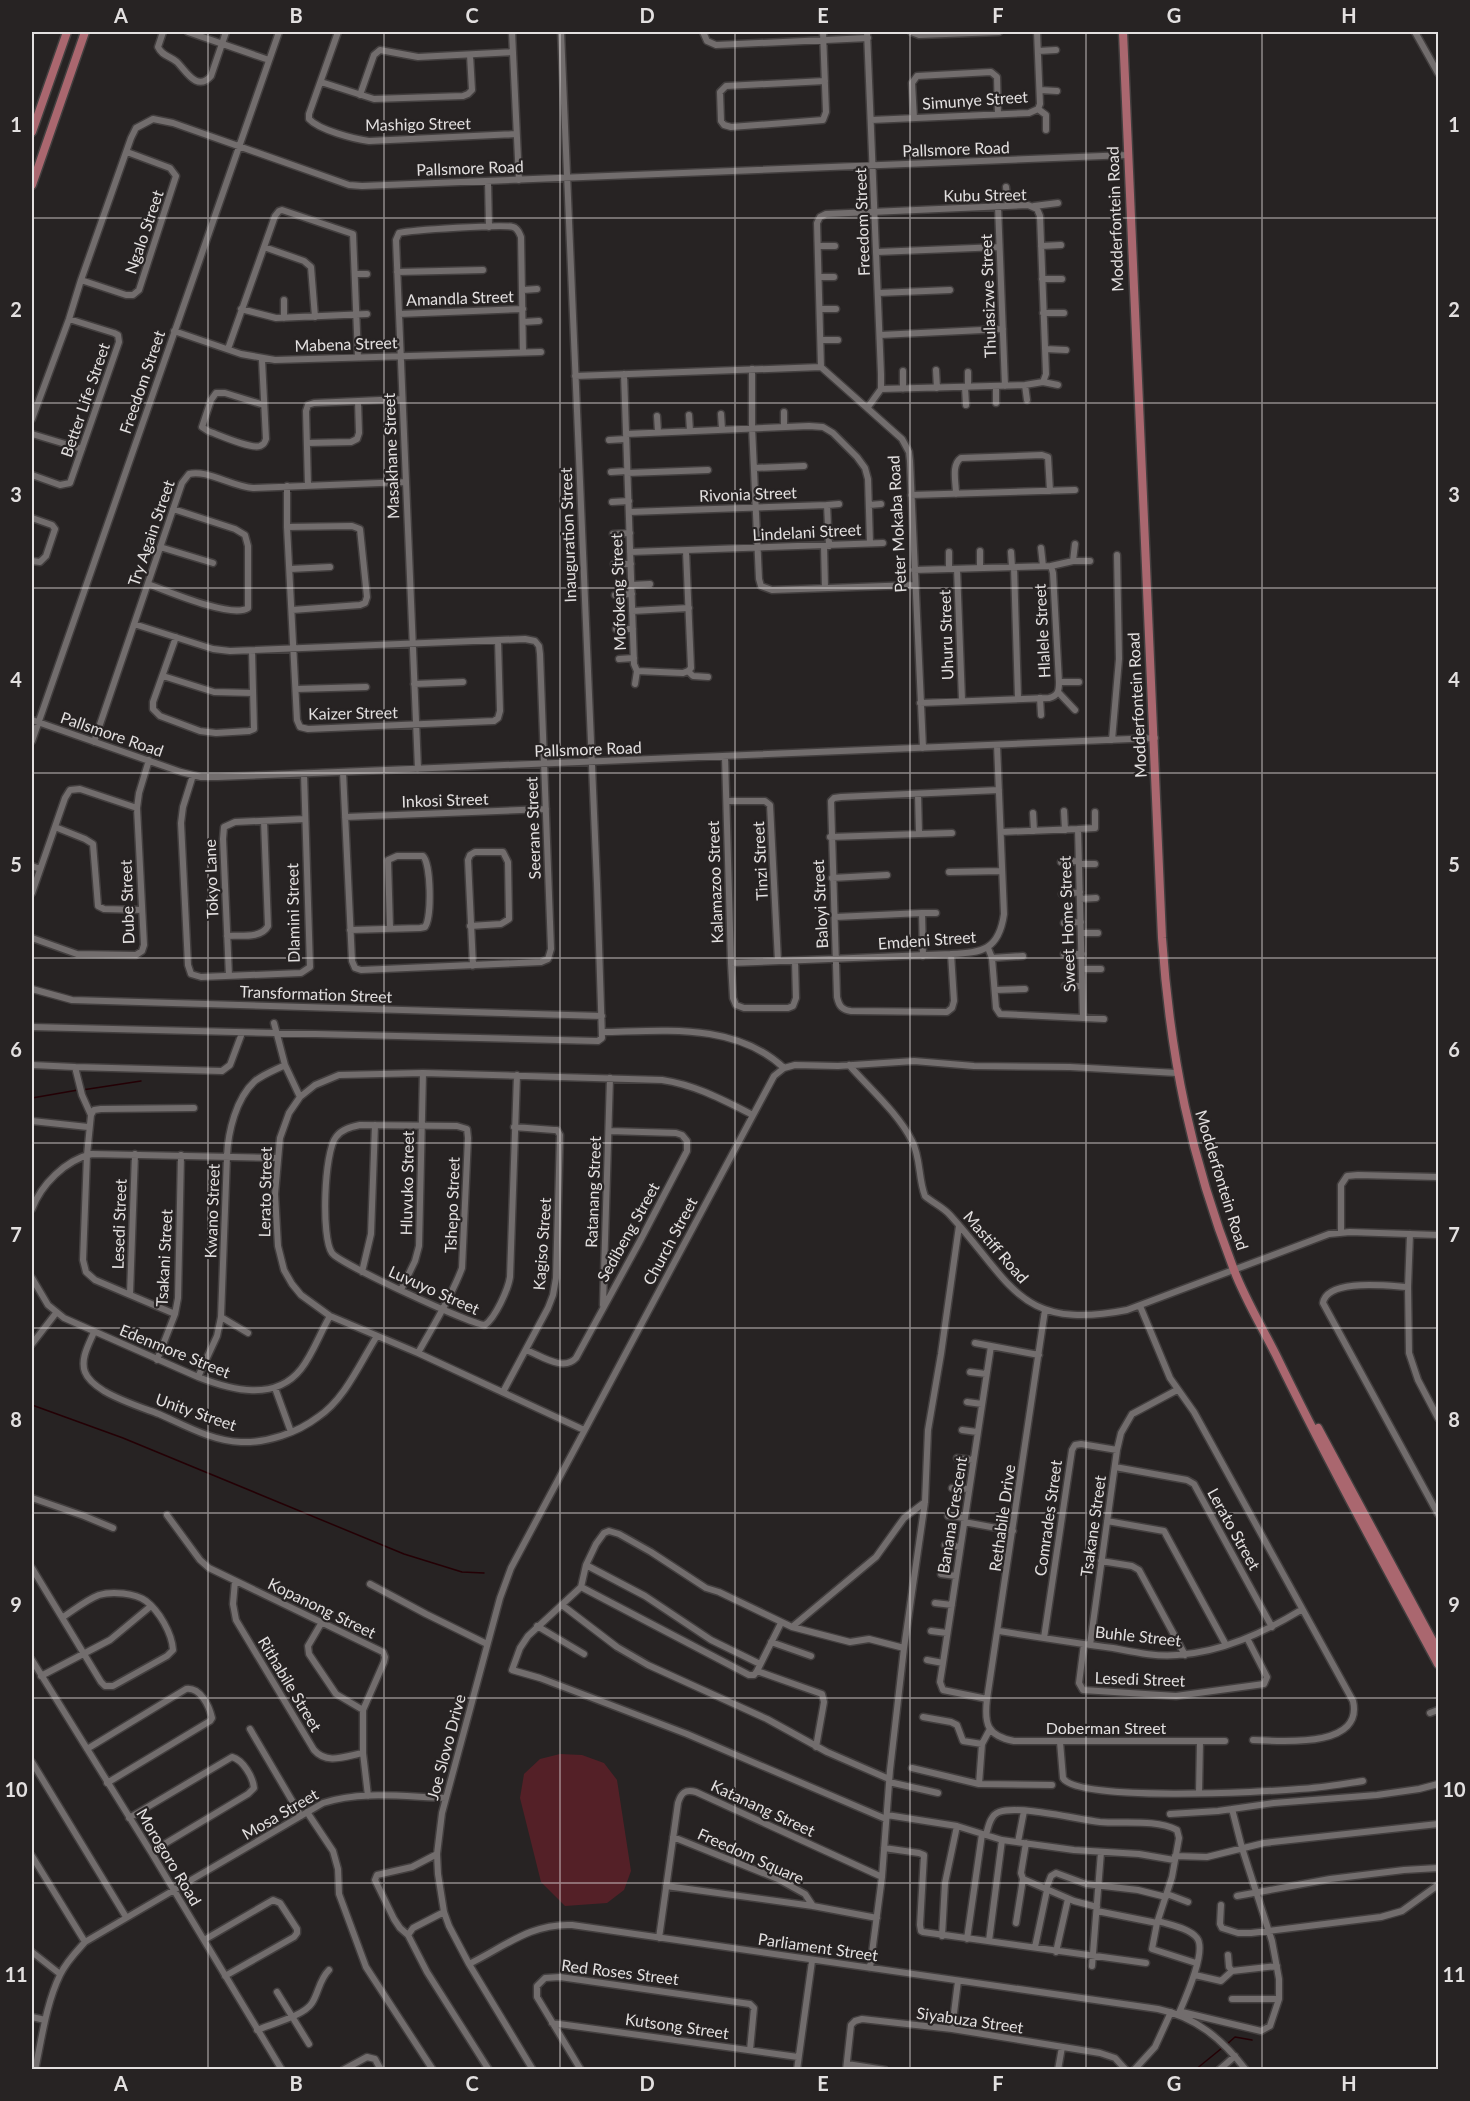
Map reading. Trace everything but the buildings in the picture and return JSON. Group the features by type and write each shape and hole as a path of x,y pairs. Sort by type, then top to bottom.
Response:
{"main road":[{"path":"32,132 67,32"},
{"path":"32,184 85,32"},
{"name":"Modderfontein Road","path":"1123,32 1162,938 1177,1073 1195,1153 1234,1270 1341,1484 1438,1664"},
{"name":"Modderfontein Road","path":"1278,1358 1288,1372 1438,1651"}],"street":[{"path":"164,32 158,47 160,52 174,60 188,77 198,82 209,79 226,32"},
{"path":"188,32 269,60"},
{"name":"Freedom Street","path":"32,741 35,721 279,32"},
{"name":"Mashigo Street","path":"338,32 309,119 315,125 355,139 369,141 516,134"},
{"path":"512,32 519,180"},
{"name":"Inauguration Street","path":"561,32 602,1035"},
{"path":"703,32 707,41 716,45 823,40 867,35"},
{"path":"823,32 823,40 825,81 826,112 824,120 727,126 721,120 720,93 723,87 825,81"},
{"path":"911,32 919,35 997,32"},
{"name":"Simunye Street","path":"871,120 1033,112 1040,104 1037,32"},
{"path":"1415,32 1438,73"},
{"name":"Freedom Street","path":"867,35 881,389"},
{"path":"360,95 374,55 380,50 411,57 513,52"},
{"path":"1038,51 1056,50"},
{"path":"321,82 374,99 463,96 472,90 470,55"},
{"path":"914,118 912,84 916,76 991,72 997,77 998,114"},
{"path":"1040,90 1057,91"},
{"path":"1038,109 1046,116 1046,130"},
{"name":"Pallsmore Road","path":"32,419 134,132 141,125 153,119 162,120 355,186 1128,155"},
{"name":"Ngalo Street","path":"81,280 126,295 133,295 139,290 176,176 170,168 127,152"},
{"path":"488,181 489,227"},
{"path":"1006,187 1008,206"},
{"path":"1034,206 1058,203"},
{"name":"Thulasizwe Street","path":"998,206 1005,386"},
{"name":"Kubu Street","path":"821,367 817,223 824,214 1034,206 1040,216 1046,374 1043,382"},
{"path":"228,349 277,214 279,211 285,211 352,234 358,357"},
{"name":"Masakhane Street","path":"418,769 396,240 399,233 512,226 519,231 521,237 523,290"},
{"path":"1041,246 1061,245"},
{"path":"818,246 835,246"},
{"path":"264,247 304,261 311,267 315,317"},
{"path":"877,252 999,247"},
{"path":"397,272 483,270"},
{"path":"355,274 367,274"},
{"path":"819,278 834,277"},
{"path":"1042,279 1062,279"},
{"path":"523,352 523,290 537,289"},
{"path":"878,294 950,290"},
{"path":"284,300 284,318"},
{"path":"241,309 268,317 284,318 367,314"},
{"name":"Amandla Street","path":"399,314 523,309"},
{"path":"820,309 836,309"},
{"path":"1043,313 1064,313"},
{"name":"Better Life Street","path":"32,475 60,485 67,485 72,480 119,339 114,333 69,319"},
{"path":"523,322 539,321"},
{"path":"880,335 1003,329"},
{"name":"Mabena Street","path":"174,331 262,360 541,352"},
{"path":"821,340 838,340"},
{"path":"1045,350 1066,350"},
{"path":"262,360 266,439 261,446 253,446 202,427 207,410 216,393 225,393 264,405"},
{"path":"575,376 821,367"},
{"name":"Peter Mokaba Road","path":"821,367 868,407 906,445 910,460 923,748"},
{"path":"752,369 752,428 759,579 762,586 772,590 914,585"},
{"path":"936,370 937,388"},
{"path":"903,372 903,389"},
{"path":"966,405 968,372"},
{"name":"Mofokeng Street","path":"624,374 634,658 637,671 688,671 693,676 708,677"},
{"path":"868,407 881,389 1005,386 1043,382 1058,385"},
{"path":"1025,385 1027,400"},
{"path":"996,386 996,403"},
{"path":"308,486 306,411 308,405 358,400 402,399"},
{"path":"307,443 351,442 357,439 359,433 358,400"},
{"path":"784,412 784,427"},
{"path":"721,414 722,429"},
{"path":"689,415 690,431"},
{"path":"657,416 658,432"},
{"name":"Lindelani Street","path":"609,440 658,432 817,426 828,429 857,457 865,468 868,479 870,543 630,552"},
{"path":"32,434 82,449"},
{"path":"956,494 955,466 957,461 961,458 973,457 1042,455 1048,457 1050,491"},
{"path":"754,468 804,466"},
{"path":"611,472 708,470"},
{"name":"Try Again Street","path":"94,741 173,509 184,479 192,472 245,488 405,482"},
{"name":"Kaizer Street","path":"286,486 298,723 305,729 494,721 500,711 498,640"},
{"path":"911,495 1074,490"},
{"path":"612,502 628,501"},
{"name":"Rivonia Street","path":"629,512 839,504"},
{"path":"869,505 881,504"},
{"path":"825,588 827,505"},
{"path":"147,584 218,608 241,611 248,608 248,546 245,535 241,531 173,509"},
{"path":"32,518 52,525 55,529 44,559 38,562 32,561"},
{"path":"287,527 358,527 362,535 366,587 366,600 363,604 292,610"},
{"path":"613,534 630,533"},
{"path":"870,543 883,543"},
{"path":"1072,561 1075,544"},
{"path":"160,547 213,563"},
{"path":"1041,548 1043,566"},
{"path":"980,550 980,568"},
{"path":"686,551 691,664 688,671"},
{"name":"Uhuru Street","path":"949,552 953,569 962,700"},
{"path":"1011,552 1018,698"},
{"path":"1112,740 1119,659 1117,555"},
{"path":"1051,566 1072,561 1090,561"},
{"path":"614,564 631,564"},
{"name":"Hlalele Street","path":"914,570 1051,566 1059,682 1058,692 1054,696 920,702"},
{"path":"290,569 330,567"},
{"path":"632,585 650,584"},
{"path":"615,595 632,594"},
{"path":"632,610 689,608"},
{"name":"Seerane Street","path":"134,624 221,651 294,650 532,639 539,646 550,957 541,962 357,969 352,963 343,772"},
{"path":"616,629 633,629"},
{"path":"176,637 153,702 154,712 209,732 252,730 255,724 252,651"},
{"path":"618,659 634,658"},
{"path":"635,684 637,671"},
{"path":"163,676 214,692 253,693"},
{"path":"414,684 463,682"},
{"path":"1059,682 1079,682"},
{"path":"296,689 366,687"},
{"path":"1058,692 1075,710"},
{"path":"1040,698 1041,715"},
{"name":"Pallsmore Road","path":"35,721 193,775 218,777 1155,738"},
{"name":"Emdeni Street","path":"731,963 923,956 981,952 988,948 994,942 1002,923 997,745"},
{"name":"Kalamazoo Street","path":"725,757 731,963 733,998 736,1005 744,1008 793,1006 796,998 795,961"},
{"name":"Dube Street","path":"32,938 77,954 138,955 144,948 137,808 140,788 149,760"},
{"name":"Dlamini Street","path":"193,775 183,807 181,833 188,965 191,974 201,977 301,973 310,967 304,774"},
{"path":"32,893 65,798 70,790 80,789 137,808"},
{"name":"Baloyi Street","path":"951,954 954,1001 952,1008 944,1012 845,1010 838,1001 830,837 831,801 834,798 999,790"},
{"path":"918,794 919,834"},
{"name":"Tinzi Street","path":"727,801 765,801 770,805 778,961"},
{"name":"Inkosi Street","path":"345,817 546,809"},
{"path":"1064,811 1065,830"},
{"path":"1001,832 1095,828 1095,812"},
{"path":"1033,813 1034,831"},
{"name":"Tokyo Lane","path":"229,976 223,830 227,825 235,822 305,819"},
{"path":"227,936 259,934 264,932 268,926 264,821"},
{"path":"55,827 85,838 93,844 98,906 104,909 142,910"},
{"name":"Sweet Home Street","path":"1078,830 1083,1018"},
{"path":"830,837 952,833"},
{"path":"470,926 503,924 508,921 510,913 508,862 506,855 497,851 471,854 468,863 470,926 472,966"},
{"path":"350,930 423,928 428,922 428,867 423,856 397,856 388,860 390,928"},
{"path":"1061,862 1095,864"},
{"path":"32,866 40,869"},
{"path":"948,872 1002,871"},
{"path":"832,878 887,875"},
{"path":"1062,894 1096,898"},
{"path":"922,913 923,956"},
{"path":"835,917 936,913"},
{"path":"1064,923 1081,922"},
{"path":"1081,933 1098,933"},
{"name":"Sweet Home Street","path":"988,948 992,958 996,1010 1004,1015 1104,1018"},
{"path":"1064,954 1082,954"},
{"path":"992,958 1023,956"},
{"path":"1082,969 1101,969"},
{"path":"1065,986 1082,986"},
{"name":"Transformation Street","path":"32,989 72,1000 602,1016"},
{"path":"995,990 1025,989"},
{"path":"274,1023 285,1065 300,1097"},
{"path":"32,1027 598,1041 602,1035 676,1031 714,1034 748,1043 762,1050 784,1068 795,1065 849,1065 914,1061 990,1067 1070,1067 1177,1073"},
{"path":"32,1065 222,1071 230,1065 242,1033"},
{"name":"Kwano Street","path":"198,1377 217,1336 221,1317 228,1138 246,1093 256,1080 285,1065"},
{"name":"Mastiff Road","path":"849,1065 891,1112 912,1140 925,1196 943,1209 1014,1290 1045,1310 1068,1315 1096,1315 1140,1306 1316,1238 1341,1233 1438,1235"},
{"path":"75,1067 82,1095 91,1114"},
{"name":"Church Street","path":"584,1430 774,1076 784,1068"},
{"name":"Lerato Street","path":"584,1430 418,1353 330,1316 301,1295 291,1284 281,1263 276,1231 277,1158 286,1120 300,1097 315,1085 339,1075 423,1073 662,1080 709,1093 753,1115"},
{"name":"Hluvuko Street","path":"401,1290 415,1261 419,1246 423,1073"},
{"name":"Luvuyo Street","path":"422,1126 375,1125 351,1127 339,1132 330,1148 327,1171 328,1246 340,1261 477,1324 485,1325 507,1288 510,1272 517,1076"},
{"name":"Ratanang Street","path":"603,1306 610,1078"},
{"path":"175,1314 95,1280 84,1266 88,1127 94,1110 194,1108"},
{"path":"32,1121 88,1127"},
{"path":"362,1272 371,1234 375,1125"},
{"name":"Tshepo Street","path":"418,1353 457,1280 463,1263 468,1135 465,1128 461,1126 422,1126"},
{"name":"Kagiso Street","path":"503,1392 551,1302 555,1286 561,1139 557,1130 514,1127"},
{"name":"Sedibeng Street","path":"526,1350 563,1365 576,1358 685,1155 687,1146 685,1137 676,1133 609,1131"},
{"name":"Lesedi Street","path":"130,1294 135,1154"},
{"path":"32,1209 47,1182 87,1155 277,1158"},
{"name":"Tsakani Street","path":"158,1360 175,1314 178,1289 181,1155"},
{"path":"1341,1233 1341,1185 1347,1176 1438,1177"},
{"path":"870,1968 882,1877 889,1781 904,1648 925,1502 928,1430 959,1226"},
{"path":"1410,1234 1408,1339 1412,1368 1438,1418"},
{"name":"Edenmore Street","path":"32,1278 56,1313 94,1332 218,1385 259,1391 275,1388"},
{"path":"1408,1287 1349,1286 1329,1294 1324,1298 1323,1303 1438,1514"},
{"path":"1140,1306 1177,1390 1194,1412 1301,1610 1351,1696 1354,1712 1350,1722 1323,1738 1305,1741 1253,1740"},
{"name":"Rethabile Drive","path":"990,1729 986,1719 987,1699 999,1631 1045,1310"},
{"path":"32,1344 56,1313"},
{"path":"291,1432 275,1388 289,1381 302,1368 330,1316"},
{"path":"221,1317 249,1333"},
{"name":"Unity Street","path":"94,1332 84,1360 84,1369 93,1382 113,1395 225,1439 242,1442 291,1432 318,1418 335,1402 377,1336"},
{"path":"975,1343 1039,1355"},
{"name":"Banana Crescent","path":"987,1699 943,1690 940,1682 991,1346"},
{"path":"970,1372 986,1374"},
{"name":"Tsakane Street","path":"1087,1644 1121,1433 1133,1414 1177,1390"},
{"path":"967,1402 982,1404"},
{"name":"Joe Slovo Drive","path":"534,2070 469,1964 444,1912 437,1854 446,1798 503,1588 511,1568 584,1430"},
{"path":"962,1430 977,1432"},
{"name":"Comrades Street","path":"1044,1638 1072,1450 1075,1445 1081,1444 1117,1450"},
{"path":"957,1458 973,1460"},
{"name":"Lerato Street","path":"1115,1467 1187,1480 1194,1484 1272,1627"},
{"path":"952,1488 969,1490"},
{"path":"32,1498 113,1528"},
{"path":"792,1627 876,1557 904,1518 925,1502"},
{"name":"Kopanong Street","path":"167,1515 205,1564 384,1654 384,1662 363,1710 363,1753 368,1796"},
{"path":"948,1516 1013,1531"},
{"path":"1107,1521 1164,1531 1226,1645"},
{"path":"904,1648 869,1640 850,1642 781,1623 719,1592 706,1588 660,1557 615,1532 606,1532 601,1536 586,1565 581,1587 528,1636 520,1648 512,1670 540,1678 687,1734 886,1817 957,1826 1002,1840 1101,1852 1175,1858 1207,1857 1264,1843 1438,1824"},
{"path":"945,1545 960,1547"},
{"path":"1101,1561 1132,1566 1139,1570 1185,1655"},
{"path":"586,1565 645,1596 711,1640 760,1664"},
{"path":"32,1568 101,1682 109,1687 167,1656 173,1647 163,1621 141,1598 108,1593 93,1598 63,1617"},
{"path":"940,1574 956,1576"},
{"name":"Rithabile Street","path":"235,1581 232,1605 236,1620 314,1750 326,1759 363,1753"},
{"path":"370,1584 488,1644"},
{"path":"581,1587 749,1675 754,1675 757,1671 781,1623"},
{"path":"935,1603 952,1605"},
{"path":"562,1605 602,1637 640,1661 766,1719 889,1781 938,1793"},
{"path":"41,1676 116,1636 135,1617 151,1606"},
{"name":"Buhle Street","path":"999,1631 1160,1655 1185,1655 1247,1638 1301,1610"},
{"path":"321,1622 309,1646 309,1654 336,1694 363,1710"},
{"path":"537,1626 584,1654"},
{"path":"931,1631 947,1633"},
{"name":"Lesedi Street","path":"1087,1644 1079,1683 1083,1690 1176,1696 1264,1684 1267,1677 1247,1638"},
{"path":"771,1642 811,1656"},
{"name":"Morogoro Road","path":"32,1660 282,2070"},
{"path":"927,1660 943,1663"},
{"path":"757,1671 822,1694 824,1702 816,1746"},
{"path":"87,1749 182,1691 192,1688 200,1694 210,1711 211,1720 107,1783"},
{"path":"1430,1713 1438,1710"},
{"path":"923,1717 954,1724 958,1727 963,1741 982,1744"},
{"path":"250,1729 304,1814 333,1851 338,1869 339,1894 366,1967 433,2070"},
{"path":"979,1784 982,1744 990,1729"},
{"name":"Doberman Street","path":"990,1729 1003,1739 1027,1742 1225,1741"},
{"path":"1060,1742 1063,1778 1070,1784 1149,1793 1199,1793 1301,1789 1363,1781"},
{"path":"1199,1793 1200,1742"},
{"path":"129,1818 232,1756 239,1760 253,1780 254,1788 248,1794 151,1852"},
{"path":"32,1762 126,1917"},
{"path":"912,1768 979,1784 1052,1785"},
{"path":"1170,1814 1377,1795 1438,1784"},
{"name":"Katanang Street","path":"659,1938 673,1837 683,1792 691,1791 882,1877"},
{"name":"Mosa Street","path":"35,2070 45,2020 60,1974 85,1942 304,1814 332,1800 368,1796 446,1798"},
{"path":"1180,2013 1264,2031 1270,2026 1279,1999 1269,1930 1242,1848 1232,1809"},
{"path":"1018,1842 1024,1811"},
{"path":"967,1939 984,1835 992,1817 998,1812 1024,1811 1091,1821 1148,1824 1174,1828 1179,1834 1172,1877 1152,1949 1196,1963"},
{"path":"942,1936 946,1876 957,1826"},
{"name":"Freedom Square","path":"673,1837 778,1879 805,1894 813,1906"},
{"path":"989,1941 1002,1840"},
{"path":"1016,1923 1026,1843"},
{"path":"884,1848 924,1856 920,1929 923,1932 1146,1963"},
{"path":"1092,1966 1101,1852"},
{"path":"437,1854 416,1865 375,1877 394,1919 408,1935 427,1972 489,2070"},
{"path":"32,1856 85,1942"},
{"path":"1237,1896 1348,1876 1438,1869"},
{"path":"1035,1947 1047,1890 1054,1873 1081,1883 1138,1890 1188,1902"},
{"path":"1023,1879 1097,1909 1187,1930 1196,1937 1200,1945 1195,1975 1180,2013"},
{"path":"1221,1905 1220,1923 1225,1929 1244,1933 1398,1913 1438,1885"},
{"name":"Freedom Square","path":"666,1886 813,1906 877,1918"},
{"path":"1056,1952 1068,1899"},
{"path":"204,1940 273,1900 280,1903 297,1929 294,1937 225,1976"},
{"path":"408,1935 412,1928 444,1912"},
{"name":"Parliament Street","path":"469,1964 524,1935 549,1926 572,1925 1180,2013"},
{"path":"32,1952 60,1974"},
{"path":"1228,1955 1232,1971"},
{"path":"797,2070 812,1961"},
{"path":"1195,1975 1221,1981 1232,1971 1276,1966"},
{"path":"257,2030 292,2016 311,2005 321,1981 329,1970"},
{"name":"Red Roses Street","path":"581,2070 537,1994 539,1983 550,1977 663,1991 753,2006 755,2015 750,2050"},
{"path":"952,2030 958,1981"},
{"path":"277,1992 309,2044"},
{"path":"1232,1999 1279,1999"},
{"path":"1134,2070 1155,2047 1171,2012"},
{"path":"1180,2013 1207,2029 1246,2070"},
{"path":"32,2017 45,2020"},
{"name":"Siyabuza Street","path":"847,2067 851,2025 858,2020 952,2030 1108,2055 1115,2058 1126,2070"},
{"name":"Kutsong Street","path":"552,2023 798,2057"},
{"path":"1058,2070 1062,2048"},
{"path":"343,2070 369,2056 375,2059 381,2070"},
{"path":"1219,2070 1235,2056"},
{"path":"847,2067 885,2070"}],"shaded area":[{"path":"560,1754 582,1755 604,1763 617,1780 631,1871 624,1890 607,1903 565,1906 541,1882 520,1798 524,1774 540,1759"}],"waterway":[{"path":"82,1090 141,1081"},
{"path":"32,1098 78,1090"},
{"path":"32,1405 123,1438 404,1554 462,1572 484,1573"},
{"path":"1226,2045 1235,2037 1252,2040"},
{"path":"1195,2070 1222,2048"}]}
